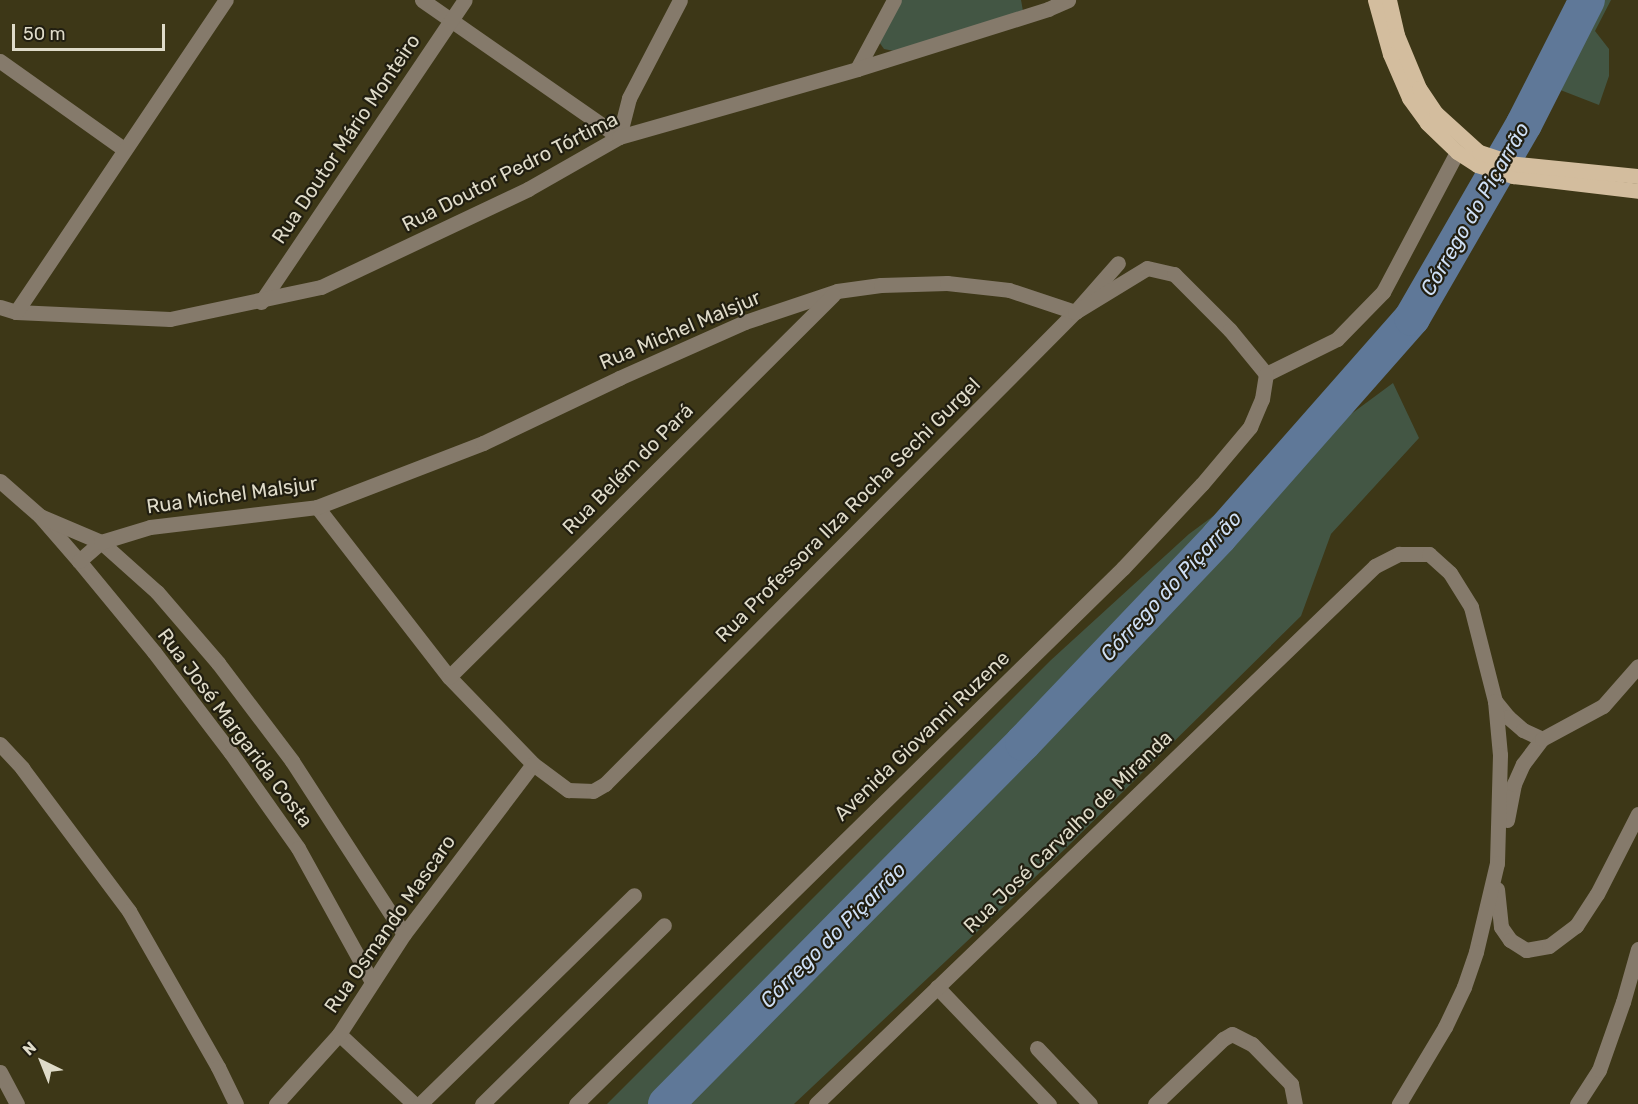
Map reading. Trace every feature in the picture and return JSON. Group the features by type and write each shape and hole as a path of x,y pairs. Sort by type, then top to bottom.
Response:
{"main road":[{"path":"1375,0 1390,54 1409,98 1427,123 1457,152 1515,170 1638,191"},
{"path":"1389,0 1401,44 1419,88 1436,114 1478,158"},
{"path":"1515,170 1638,176"}],"street":[{"path":"16,312 226,0"},
{"path":"422,0 619,137 629,98 680,0"},
{"name":"Rua Doutor Mário Monteiro","path":"261,302 465,0"},
{"path":"857,69 894,0"},
{"name":"Rua Doutor Pedro Tórtima","path":"0,307 16,312 170,319 321,288 528,189 619,137 857,69 1046,5 1068,0"},
{"path":"0,61 124,149"},
{"path":"1075,312 1147,267 1174,274 1230,330 1266,374 1337,339 1383,292 1457,152"},
{"name":"Rua Professora Ilza Rocha Sechi Gurgel","path":"532,764 568,790 593,791 605,784 1075,312 1118,263"},
{"name":"Rua Michel Malsjur","path":"79,561 101,542 150,527 317,507 483,443 619,378 745,322 837,291 881,285 947,284 1009,290 1041,298 1075,312"},
{"name":"Rua Belém do Pará","path":"449,677 837,291"},
{"name":"Avenida Giovanni Ruzene","path":"576,1104 1123,568 1202,484 1250,427 1263,399 1266,374"},
{"name":"Rua José Margarida Costa","path":"0,481 40,516 79,561 168,670 231,753 298,848 372,982"},
{"path":"317,507 449,677 532,764"},
{"name":"Rua José Margarida Costa","path":"40,516 101,542 157,592 258,714 404,934"},
{"name":"Rua José Carvalho de Miranda","path":"816,1104 1375,566 1400,554 1430,554 1450,573 1471,607 1495,701"},
{"path":"1399,1104 1445,1027 1464,987 1476,952 1514,784 1523,764 1542,739 1603,706 1638,666"},
{"path":"1495,701 1523,730 1542,739"},
{"path":"1495,701 1500,809 1497,904 1501,927 1510,940 1526,950 1549,946 1576,926 1597,894 1638,814"},
{"path":"0,744 29,777 129,911 218,1067 236,1104"},
{"name":"Rua Osmando Mascaro","path":"276,1104 339,1034 404,934 532,764"},
{"path":"420,1104 634,895"},
{"path":"482,1104 664,925"},
{"path":"1577,1104 1599,1070 1623,1002 1638,949"},
{"path":"937,987 1049,1104"},
{"path":"339,1034 414,1104"},
{"path":"1155,1104 1223,1039 1233,1034 1252,1044 1291,1084 1295,1104"},
{"path":"1037,1048 1090,1104"},
{"path":"0,1072 17,1104"}],"green space":[{"path":"901,0 1021,0 1023,11 894,51 884,49 879,42"},
{"path":"1571,0 1611,0 1595,31 1609,49 1609,76 1599,105 1532,79"},
{"path":"1393,383 1419,438 1331,534 1301,616 1066,848 794,1104 607,1104 1051,660 1189,534"}],"waterway":[{"name":"Córrego do Piçarrão","path":"666,1104 1023,743 1219,537 1412,318 1524,124 1587,0"}]}
